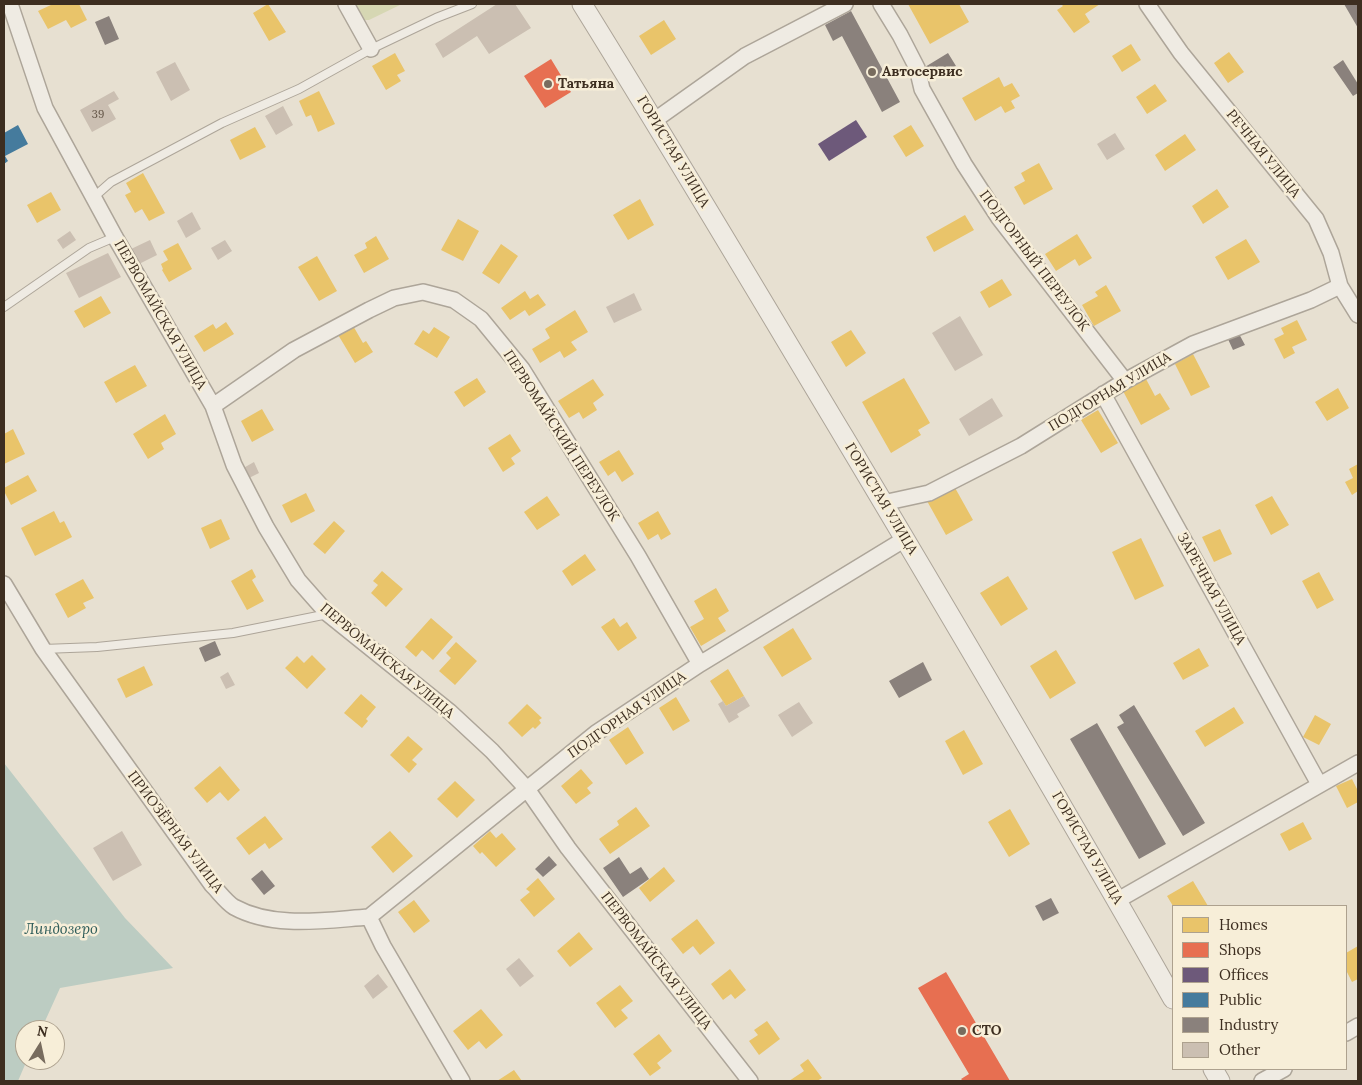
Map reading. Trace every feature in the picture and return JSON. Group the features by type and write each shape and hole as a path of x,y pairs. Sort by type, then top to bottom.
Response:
{"street":[{"name":"ПЕРВОМАЙСКАЯ УЛИЦА","path":"10,4 45,108 115,237 213,406 234,465 266,527 298,580 328,614 450,712 492,751 527,789 568,848 750,1081"},
{"path":"346,4 371,49"},
{"name":"ГОРИСТАЯ УЛИЦА","path":"582,4 655,120 905,539 1118,900 1172,997"},
{"path":"655,120 745,56 845,4"},
{"name":"ПОДГОРНЫЙ ПЕРЕУЛОК","path":"881,4 917,68 922,90 964,164 999,218 1125,381"},
{"name":"РЕЧНАЯ УЛИЦА","path":"1147,4 1180,53 1316,219 1331,253 1340,286 1358,315"},
{"name":"ПОДГОРНАЯ УЛИЦА","path":"883,502 929,493 1022,446 1103,394 1192,344 1311,300 1340,286"},
{"name":"ПЕРВОМАЙСКИЙ ПЕРЕУЛОК","path":"213,406 294,350 394,298 423,292 454,300 481,319 522,370 638,556 700,664"},
{"name":"ЗАРЕЧНАЯ УЛИЦА","path":"1103,394 1319,784"},
{"name":"ПОДГОРНАЯ УЛИЦА","path":"369,917 596,733 700,664 905,539"},
{"name":"ПРИОЗЁРНАЯ УЛИЦА","path":"4,584 43,649 212,885 233,906 263,919 296,921 369,917"},
{"path":"1118,900 1358,763"},
{"path":"369,917 382,946 462,1081"},
{"path":"1347,1032 1358,1026"},
{"path":"1214,1070 1220,1081"},
{"path":"1262,1081 1282,1070"}],"lane":[{"path":"4,7 10,4"},
{"path":"94,197 111,182 222,122 299,89 371,49 436,18 472,4"},
{"path":"4,308 89,248 115,237"},
{"path":"43,649 97,647 233,633 328,614"}],"green space":[{"path":"346,4 402,4 369,20 359,20"}],"water":[{"name":"Линдозеро","path":"4,763 125,918 173,968 60,988 46,1020 15,1020 15,1070 23,1070 18,1081 4,1081"}],"building: Homes":[{"path":"53,4 79,4 87,20 71,28 66,20 48,29 38,11"},
{"path":"268,4 286,32 269,41 253,13"},
{"path":"908,4 959,4 969,22 930,44"},
{"path":"1061,4 1100,4 1085,14 1090,22 1074,33 1057,10 1063,6"},
{"path":"664,20 676,39 651,55 639,36"},
{"path":"1131,44 1141,60 1122,72 1112,56"},
{"path":"1229,52 1244,72 1228,83 1214,63"},
{"path":"395,53 405,71 397,75 401,81 386,90 372,66"},
{"path":"999,77 1004,87 1012,83 1020,96 1011,101 1015,108 1005,113 1001,106 975,121 962,98"},
{"path":"1155,84 1167,101 1147,114 1136,97"},
{"path":"319,91 335,124 318,132 311,115 306,117 299,101"},
{"path":"911,125 924,146 906,157 893,136"},
{"path":"255,127 266,147 240,160 230,140"},
{"path":"1185,134 1196,150 1165,171 1155,155"},
{"path":"1039,163 1053,189 1024,205 1014,187 1025,181 1021,173"},
{"path":"143,173 165,213 149,221 142,209 135,213 125,195 131,192 126,183"},
{"path":"1217,189 1229,207 1203,224 1192,206"},
{"path":"51,192 61,210 37,223 27,205"},
{"path":"640,199 654,225 628,240 613,215"},
{"path":"965,215 974,230 934,252 926,237"},
{"path":"458,219 479,231 463,261 441,250"},
{"path":"1077,234 1092,258 1079,266 1075,259 1056,271 1045,254"},
{"path":"376,236 389,259 364,273 354,255 367,248 365,243"},
{"path":"1246,239 1260,262 1228,280 1215,257"},
{"path":"178,243 192,269 169,282 162,270 161,264 168,260 163,251"},
{"path":"501,244 518,256 499,284 482,273"},
{"path":"317,256 337,291 319,301 298,267"},
{"path":"1002,279 1012,295 989,308 980,292"},
{"path":"1106,285 1121,311 1094,326 1082,305 1098,296 1095,292"},
{"path":"525,291 530,299 538,294 546,305 529,316 525,310 510,320 501,308"},
{"path":"101,296 111,313 84,328 74,311"},
{"path":"575,310 588,332 571,342 577,350 564,358 560,351 540,363 532,349 550,338 545,329"},
{"path":"1297,320 1307,340 1292,347 1295,353 1284,359 1274,339 1284,334 1281,328"},
{"path":"226,322 234,334 204,352 194,336 213,324 216,329"},
{"path":"352,324 363,343 366,341 373,352 355,363 337,333"},
{"path":"434,327 450,337 437,358 414,344 423,330 429,334"},
{"path":"851,330 866,353 846,367 831,342"},
{"path":"1193,354 1210,387 1191,396 1175,364"},
{"path":"135,365 147,386 116,403 104,382"},
{"path":"477,378 486,392 464,407 454,392"},
{"path":"904,378 930,423 918,430 921,435 891,453 862,402"},
{"path":"593,379 604,395 593,403 597,410 583,419 579,412 569,418 558,401"},
{"path":"1146,379 1155,396 1160,393 1170,409 1141,425 1123,391"},
{"path":"1338,388 1349,408 1327,421 1315,402"},
{"path":"262,409 274,430 252,442 241,421"},
{"path":"1098,410 1118,443 1101,453 1081,420"},
{"path":"165,414 176,434 161,443 164,449 148,459 133,434"},
{"path":"13,429 25,454 4,464 4,434"},
{"path":"510,434 521,451 511,458 515,464 503,472 488,448"},
{"path":"619,450 634,474 622,482 615,471 608,476 599,462"},
{"path":"1358,464 1358,491 1352,495 1345,482 1353,478 1349,469"},
{"path":"28,475 37,491 11,505 4,488"},
{"path":"954,486 973,520 946,535 927,501"},
{"path":"306,493 315,511 291,523 282,505"},
{"path":"547,496 560,515 537,530 524,512"},
{"path":"1272,496 1289,525 1271,535 1255,505"},
{"path":"54,511 60,523 64,521 72,537 35,556 21,528"},
{"path":"658,511 671,534 661,540 658,534 648,540 638,523"},
{"path":"221,519 230,539 210,549 201,528"},
{"path":"334,521 345,531 325,554 313,544"},
{"path":"1220,529 1232,554 1214,562 1202,537"},
{"path":"1141,538 1164,586 1135,600 1112,552"},
{"path":"585,554 596,570 572,586 562,571"},
{"path":"252,569 256,577 252,580 264,601 247,610 231,581"},
{"path":"382,571 403,589 386,607 371,593 378,585 373,581"},
{"path":"1319,572 1334,600 1317,609 1302,581"},
{"path":"1008,576 1028,609 1001,626 980,593"},
{"path":"83,579 94,598 83,603 86,608 68,618 55,594"},
{"path":"716,588 729,611 718,618 726,631 701,646 690,627 704,619 694,601"},
{"path":"431,618 453,637 433,660 422,650 416,657 405,647"},
{"path":"614,618 620,627 627,622 637,638 618,651 601,627"},
{"path":"793,628 812,659 782,677 763,647"},
{"path":"456,642 477,661 455,685 439,671 451,658 446,653"},
{"path":"1199,648 1209,666 1183,680 1173,663"},
{"path":"1056,650 1076,683 1050,699 1030,666"},
{"path":"312,655 326,669 307,689 285,668 297,656 304,663"},
{"path":"144,666 153,685 126,698 117,679"},
{"path":"728,669 744,696 726,706 710,681"},
{"path":"361,694 376,707 366,719 368,721 362,728 344,713"},
{"path":"676,697 690,721 673,731 659,708"},
{"path":"527,704 542,718 539,720 541,723 535,729 533,727 522,737 508,723"},
{"path":"1234,707 1244,723 1205,747 1195,731"},
{"path":"1315,715 1331,724 1319,745 1303,737"},
{"path":"628,727 644,753 626,765 609,740"},
{"path":"964,730 983,764 963,775 945,741"},
{"path":"408,736 423,749 412,760 417,764 409,773 390,755"},
{"path":"220,766 240,790 228,801 220,792 207,803 194,788"},
{"path":"581,769 593,783 587,788 591,793 576,804 561,786"},
{"path":"1352,779 1358,791 1358,802 1347,808 1336,786"},
{"path":"455,781 475,800 457,818 437,799"},
{"path":"636,807 650,826 610,854 599,839 619,825 617,821"},
{"path":"1010,809 1030,844 1009,857 988,822"},
{"path":"265,816 283,839 269,849 265,843 249,855 236,838"},
{"path":"1303,822 1312,839 1289,851 1280,834"},
{"path":"390,831 413,856 393,873 371,847"},
{"path":"490,831 496,838 502,833 516,849 496,867 482,852 480,854 473,846"},
{"path":"664,867 675,881 650,902 639,888"},
{"path":"538,878 555,899 534,917 520,900 530,892 526,889"},
{"path":"1193,881 1207,905 1172,905 1167,896"},
{"path":"414,900 430,921 414,933 398,912"},
{"path":"697,919 715,943 700,955 693,946 683,954 671,939"},
{"path":"579,932 593,949 570,967 557,951"},
{"path":"1358,946 1358,979 1352,982 1347,972 1347,952"},
{"path":"730,969 746,990 735,999 731,994 723,1000 711,984"},
{"path":"620,985 633,1001 621,1010 628,1018 615,1028 596,1003"},
{"path":"481,1009 503,1035 486,1049 479,1041 468,1050 453,1031"},
{"path":"767,1021 780,1039 759,1055 749,1041 758,1035 754,1030"},
{"path":"659,1034 672,1051 657,1063 661,1068 650,1076 633,1054"},
{"path":"808,1059 822,1078 817,1081 789,1081 804,1071 800,1065"},
{"path":"514,1070 522,1081 497,1081"}],"building: Shops":[{"name":"Татьяна","path":"551,59 571,92 545,108 524,76"},
{"name":"СТО","path":"946,972 1010,1081 963,1081 961,1079 969,1074 918,988"}],"building: Offices":[{"path":"856,120 867,137 829,161 818,144"}],"building: Public":[{"path":"18,125 28,144 5,156 8,161 4,164 4,133"}],"building: Industry":[{"path":"1344,4 1358,4 1358,28"},
{"name":"Автосервис","path":"851,11 900,102 882,112 842,36 833,41 825,25"},
{"path":"109,16 119,39 105,45 95,22"},
{"path":"948,53 956,66 932,79 925,67"},
{"path":"1343,60 1358,84 1358,93 1353,96 1333,67"},
{"path":"1238,332 1245,345 1233,350 1227,337"},
{"path":"215,641 221,655 205,662 199,648"},
{"path":"923,662 932,680 899,698 889,681"},
{"path":"1134,705 1205,823 1183,836 1117,727 1124,723 1119,715"},
{"path":"1097,723 1166,844 1139,859 1070,739"},
{"path":"549,856 557,865 543,877 535,869"},
{"path":"619,857 630,874 641,867 649,879 623,897 603,868"},
{"path":"262,870 275,886 264,895 251,879"},
{"path":"1051,898 1059,913 1043,921 1035,906"}],"building: Other":[{"path":"497,4 515,4 531,28 489,54 477,36 443,58 435,44"},
{"path":"175,62 190,90 171,101 156,72"},
{"path":"114,91 119,99 108,105 116,119 92,132 80,110"},
{"path":"283,106 293,125 276,135 265,116"},
{"path":"1115,133 1125,149 1107,160 1097,144"},
{"path":"192,212 201,229 186,238 177,221"},
{"path":"70,231 76,240 63,249 57,240"},
{"path":"150,240 157,255 139,264 131,249"},
{"path":"225,240 232,251 218,260 211,248"},
{"path":"108,253 121,277 79,298 66,273"},
{"path":"634,293 642,310 614,323 606,307"},
{"path":"960,316 983,355 955,371 932,333"},
{"path":"992,398 1003,416 969,436 959,419"},
{"path":"254,462 259,473 245,480 240,470"},
{"path":"228,672 235,685 226,689 220,677"},
{"path":"744,696 750,706 737,714 739,717 729,723 718,704 723,701 726,706"},
{"path":"799,702 813,723 792,737 778,715"},
{"path":"122,831 142,865 113,881 93,848"},
{"path":"519,958 534,976 520,987 506,969"},
{"path":"378,974 388,987 373,999 364,986"}],"place":[{"name":"Автосервис","path":"872,72"},
{"name":"Татьяна","path":"548,84"},
{"name":"СТО","path":"962,1031"}]}
